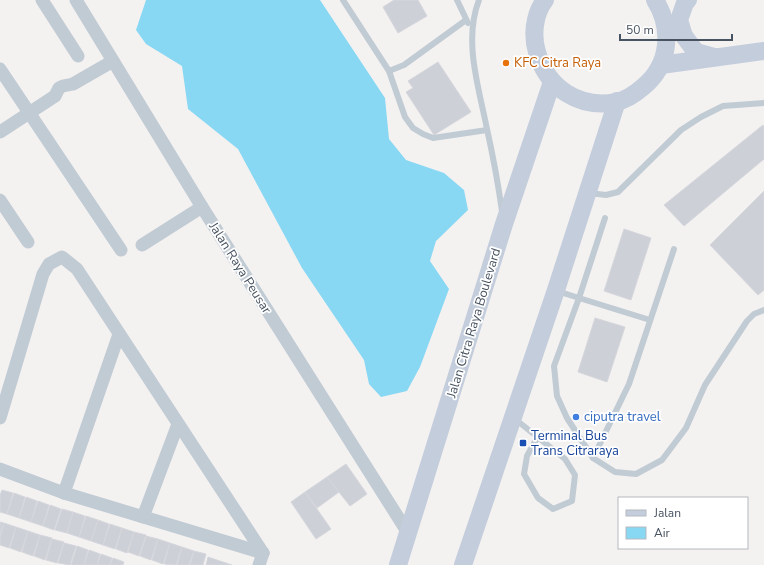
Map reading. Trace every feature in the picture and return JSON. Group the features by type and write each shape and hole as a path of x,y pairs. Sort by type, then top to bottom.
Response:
{"main road":[{"path":"545,0 535,23 534,44 540,65 552,82 571,96 593,103 617,102 635,94 650,81 661,65 666,47 666,28 661,10 655,0"},
{"path":"688,0 685,3 679,20 684,36 696,52 715,58"},
{"path":"661,65 764,51"},
{"name":"Jalan Citra Raya Boulevard","path":"398,565 504,224 552,82"},
{"path":"463,565 556,290 617,102"}],"street":[{"path":"42,0 78,56"},
{"name":"Jalan Raya Peusar","path":"76,0 202,207 408,534"},
{"path":"0,132 55,96 68,93 73,84 113,61"},
{"path":"0,69 121,250"},
{"path":"0,200 28,242"},
{"path":"142,245 202,207"},
{"path":"0,418 43,274 49,264 62,257 77,269 178,424 261,559"},
{"path":"64,492 119,334"},
{"path":"143,517 178,424"},
{"path":"0,469 64,492 143,517 261,559"}],"lane":[{"path":"343,0 389,71 405,117 414,128 433,138 488,130"},
{"path":"457,0 472,29"},
{"path":"479,0 472,29 472,39 477,79 488,130 504,224"},
{"path":"389,71 404,64 466,20"},
{"path":"587,193 606,195 618,192 681,130 723,106 764,103"},
{"path":"605,218 579,298 554,366 557,396 567,418 593,458 615,472 636,474 662,460 686,428 705,385 747,320 754,314 764,310"},
{"path":"593,458 629,384 674,249"},
{"path":"556,290 650,320"},
{"path":"513,418 564,459 575,475 572,501 553,509 538,498 524,474 527,456 537,438"}],"water":[{"path":"146,0 320,0 385,98 389,139 406,160 444,173 464,190 468,210 436,241 430,261 449,289 420,367 407,391 381,397 369,384 364,360 302,268 238,149 188,109 182,66 146,44 136,30"}],"building":[{"path":"394,0 418,0 427,16 398,33 383,7"},
{"path":"438,62 471,112 434,135 406,92 413,88 408,81"},
{"path":"763,125 764,159 684,226 664,205"},
{"path":"764,191 764,290 758,295 710,245"},
{"path":"624,229 651,238 631,300 604,291"},
{"path":"595,318 625,327 607,382 578,372"},
{"path":"346,464 367,494 350,506 327,477"},
{"path":"327,477 339,492 317,508 305,492"},
{"path":"2,490 13,493 7,514 0,512 0,495"},
{"path":"305,492 331,529 316,539 291,502"},
{"path":"14,493 25,497 19,518 7,514"},
{"path":"26,497 37,501 31,522 19,518"},
{"path":"38,501 49,505 43,526 31,522"},
{"path":"50,505 61,509 54,530 43,526"},
{"path":"62,509 73,512 67,533 55,530"},
{"path":"73,512 85,516 79,537 67,533"},
{"path":"86,516 98,520 91,541 79,537"},
{"path":"98,520 109,524 103,545 91,541"},
{"path":"0,522 4,523 0,536"},
{"path":"4,523 16,527 9,548 0,545 0,538"},
{"path":"110,524 122,528 115,549 103,545"},
{"path":"16,527 28,531 21,552 10,548"},
{"path":"122,528 134,532 127,553 116,549"},
{"path":"28,531 40,535 33,556 22,552"},
{"path":"134,532 146,535 139,556 128,552"},
{"path":"40,535 52,538 45,560 34,556"},
{"path":"146,536 158,539 151,560 140,556"},
{"path":"52,539 64,542 57,563 46,560"},
{"path":"158,539 170,543 163,564 152,560"},
{"path":"64,543 76,546 70,565 58,563"},
{"path":"170,543 182,547 176,565 164,564"},
{"path":"77,546 88,550 84,565 71,565"},
{"path":"182,547 194,551 189,565 177,565"},
{"path":"89,550 100,554 97,565 84,565"},
{"path":"194,551 206,554 203,565 190,565"},
{"path":"101,554 112,558 110,565 97,565"},
{"path":"208,557 232,565 206,565"},
{"path":"113,558 124,562 123,565 110,565"}],"place":[{"name":"KFC Citra Raya","path":"506,63"},
{"name":"ciputra travel","path":"576,417"},
{"name":"Terminal Bus Trans Citraraya","path":"523,443"}]}
